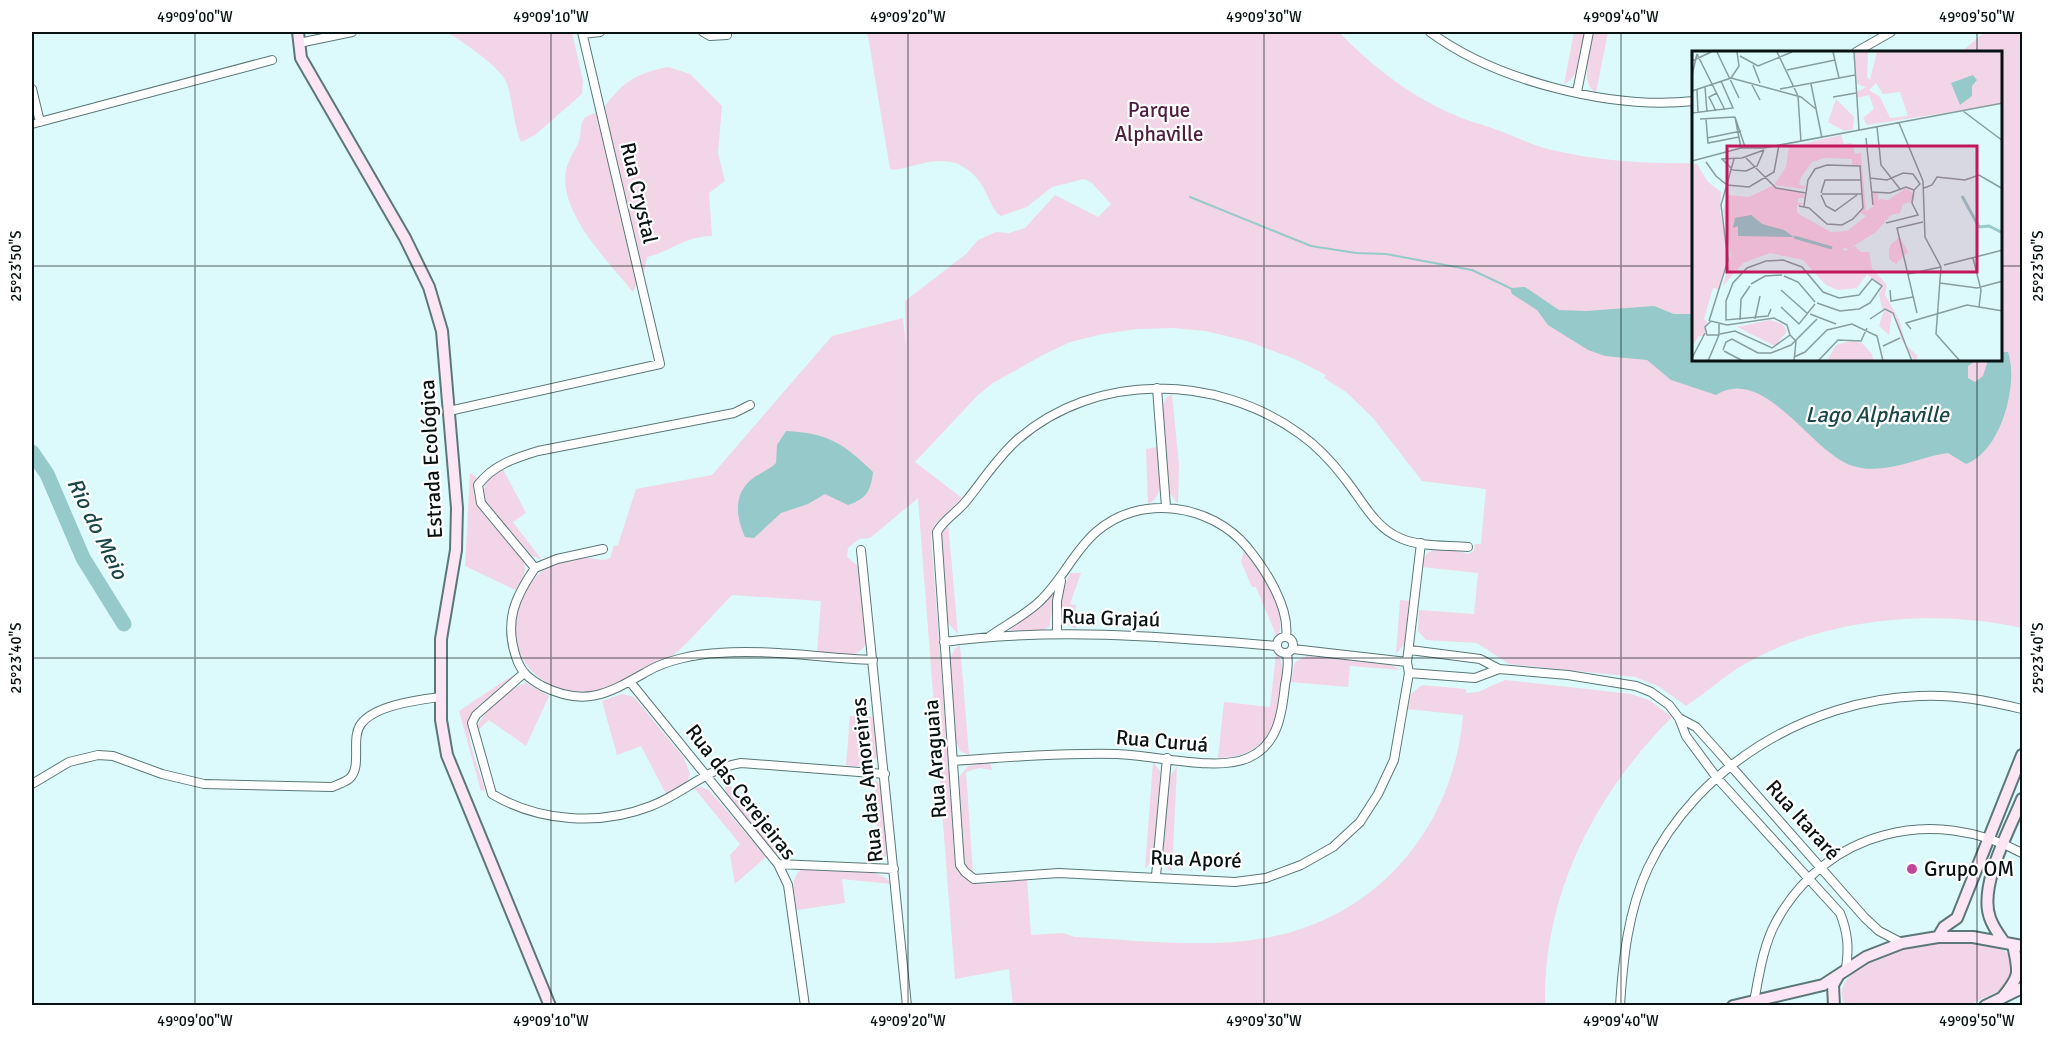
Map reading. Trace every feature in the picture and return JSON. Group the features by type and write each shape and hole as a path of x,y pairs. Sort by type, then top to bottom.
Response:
{"street":[{"path":"298,37 352,32"},
{"path":"583,33 600,32"},
{"path":"703,32 710,36 727,35"},
{"path":"1430,32 1509,73 1596,98 1641,102 1692,101"},
{"path":"1577,92 1589,32"},
{"path":"1858,51 1891,32"},
{"name":"Rua Crystal","path":"449,411 660,363 583,33"},
{"name":"Estrada Ecológica","path":"298,37 302,58 390,211 429,288 442,331 457,519 456,550 441,639 440,697 447,755 550,1005"},
{"path":"32,89 36,123 272,60"},
{"path":"1157,388 1166,507"},
{"name":"Rua Araguaia","path":"965,872 960,865 937,532 942,522 961,507 999,457 1019,438 1063,410 1114,392 1157,388 1206,393 1234,399 1274,417 1325,454 1385,531 1402,539 1421,543 1468,546"},
{"path":"535,568 480,503 478,485 487,472 511,459 538,451 734,413 750,405"},
{"path":"990,636 1038,603 1061,580 1079,550 1097,530 1120,517 1143,510 1166,507 1187,510 1209,517 1242,541 1257,559 1273,587 1283,612 1286,637"},
{"path":"1421,543 1407,662 1409,673 1475,678 1499,669"},
{"path":"603,549 557,559 535,568 519,591 510,619 511,641 523,674 559,694 586,698 605,694 660,667 717,653 755,652 873,660"},
{"name":"Rua das Amoreiras","path":"861,550 907,1005"},
{"path":"1057,633 1057,601 1061,580"},
{"name":"Rua Grajaú","path":"944,642 990,636 1057,633 1160,637 1277,646"},
{"path":"1286,637 1279,640 1277,646 1280,652 1407,662"},
{"path":"1286,637 1293,641 1290,651"},
{"path":"1410,650 1480,659 1499,669"},
{"name":"Rua Curuá","path":"953,761 1055,754 1167,758 1217,764 1233,763 1250,758 1266,746 1277,729 1283,711 1290,651"},
{"name":"Rua Itararé","path":"1499,669 1568,675 1636,686 1651,692 1669,705 1679,718 1686,736 1717,778 1840,913 1850,946 1843,971"},
{"name":"Rua Aporé","path":"965,872 974,879 1059,873 1156,876 1235,882 1266,878 1301,865 1333,847 1359,822 1378,794 1394,760 1409,673"},
{"path":"523,674 476,715 472,723 492,794 507,803 553,816 586,819 615,816 651,806 705,775 727,765 741,763 885,774"},
{"name":"Rua das Cerejeiras","path":"631,683 778,864 788,885 805,1005"},
{"path":"1620,1005 1623,960 1635,905 1648,868 1674,826 1717,778 1731,766 1794,726 1831,712 1875,700 1954,696 2022,709"},
{"path":"32,784 69,762 98,755 113,756 162,774 204,784 332,787 349,779 354,772 357,735 360,725 369,717 403,702 440,697"},
{"name":"Rua Itararé","path":"1679,718 1696,727 1874,927 1902,943"},
{"path":"1938,937 1944,927 1957,918 2022,755"},
{"path":"1156,876 1167,758"},
{"path":"2002,998 2016,981 2019,972 2013,944 1989,917 1987,898 1990,879 2022,799"},
{"path":"1754,1002 1764,954 1777,922 1810,878 1823,867 1868,839 1901,830 1939,828 1968,831 2005,843 2022,853"},
{"path":"778,864 894,869"},
{"path":"1733,1005 1823,985 1866,957 1902,943 1938,937 1973,937 2013,944"},
{"path":"1834,1005 1833,985 1843,971"},
{"path":"1985,1005 2022,988"}],"green space":[{"path":"446,32 572,32 583,81 582,94 535,135 521,142 507,83 500,72 469,46"},
{"name":"Parque Alphaville","path":"865,32 1339,32 1370,62 1405,88 1443,110 1463,118 1543,147 1570,154 1623,161 1692,163 1692,362 2003,362 2003,51 1962,51 1985,32 2022,32 2022,628 1951,619 1914,619 1839,628 1770,651 1738,668 1686,706 1660,687 1635,677 1509,664 1477,643 1426,640 1418,631 1419,610 1474,614 1478,573 1422,567 1424,559 1433,550 1446,549 1468,554 1474,551 1475,544 1481,544 1486,489 1422,481 1373,418 1346,392 1324,378 1326,375 1297,360 1247,341 1206,331 1173,328 1137,329 1070,342 993,383 978,395 915,462 962,498 935,524 931,537 956,864 968,879 977,882 987,884 1027,879 1031,935 1063,933 1075,937 1170,943 1218,943 1265,938 1306,928 1342,911 1375,888 1403,861 1426,829 1444,794 1457,756 1463,715 1408,709 1411,694 1422,685 1466,689 1466,693 1478,692 1505,680 1631,694 1649,700 1672,717 1619,779 1597,813 1579,848 1564,885 1553,924 1547,964 1545,1005 1013,1006 1009,969 955,979 918,498 870,538 859,539 848,548 847,557 859,567 867,639 864,647 854,654 817,653 821,601 732,595 671,657 619,684 597,692 580,694 560,689 540,678 527,665 519,650 515,634 515,616 520,599 530,584 544,570 571,559 610,558 614,546 618,545 636,489 712,475 832,336 903,318 906,346 905,301 966,254 978,240 996,232 1009,233 1025,228 1055,195 1098,217 1111,204 1092,183 1084,179 1052,187 1027,207 1001,216 993,207 976,177 958,164 939,161 890,169 868,36"},
{"path":"1574,32 1585,32 1582,54 1578,69 1564,84"},
{"path":"1594,32 1608,32 1596,93 1591,88 1587,73"},
{"path":"668,67 690,74 722,106 718,153 725,181 709,193 712,236 692,239 647,257 645,269 633,292 599,251 577,219 566,186 566,170 579,141 581,124 584,119 602,109 631,80"},
{"path":"1172,394 1179,465 1178,504 1169,492 1162,408 1166,398"},
{"path":"1157,447 1160,486 1154,500 1148,504 1146,449"},
{"path":"503,469 526,513 513,522 542,560 530,555 484,499 484,488 488,480"},
{"path":"470,473 478,478 475,491 478,504 485,516 522,559 525,572 515,590 465,566"},
{"path":"948,523 958,634 947,622 940,537"},
{"path":"1244,550 1271,592 1276,605 1280,617 1277,637 1256,587 1252,587 1241,562"},
{"path":"1070,573 1081,573 1070,604 1076,605 1076,629 1064,623 1061,611 1065,585"},
{"path":"1056,590 1049,627 1042,630 1010,631 1011,627 1041,605"},
{"path":"1400,600 1410,601 1406,642 1396,654"},
{"path":"960,645 969,755 960,751 956,742 950,658"},
{"path":"1276,654 1282,665 1283,676 1273,726 1258,746 1248,752 1218,758 1224,702 1270,707"},
{"path":"1307,656 1390,664 1400,670 1350,666 1348,687 1291,682 1295,662"},
{"path":"513,675 478,706 469,724 471,746 485,790 481,791 459,711"},
{"path":"526,683 549,696 526,746 489,720 477,731 482,718 496,702 513,689"},
{"path":"622,694 634,697 684,758 690,774 681,787 666,794 641,746 617,755 602,701"},
{"path":"850,716 875,717 878,747 874,760 869,764 846,766"},
{"path":"990,762 992,770 979,768 966,772 973,873 967,867 964,859 959,777 968,766"},
{"path":"1153,762 1160,771 1160,778 1154,858 1145,869"},
{"path":"1177,766 1172,872 1166,867 1163,857 1169,778"},
{"path":"724,778 790,857 774,853 726,795"},
{"path":"875,779 882,787 888,847 886,856 878,862"},
{"path":"702,787 709,790 766,857 735,884 730,855 740,844 694,788"},
{"path":"806,868 866,871 886,878 891,884 842,879 845,903 797,910 794,880 800,871"},
{"path":"1964,942 1998,947 2010,956 2016,973 2002,990 1968,1005 1845,1005 1842,993 1846,982 1854,972 1867,964 1911,947"}],"water":[{"name":"Lago Alphaville","path":"1525,287 1559,310 1586,311 1654,306 1674,314 1692,314 1692,362 1974,362 1968,366 1968,378 1975,382 1983,376 1987,362 2003,362 2003,352 2008,352 2011,365 2009,398 1998,431 1989,446 1978,457 1966,464 1948,453 1877,469 1853,466 1837,458 1787,414 1752,391 1734,389 1716,395 1671,380 1647,360 1605,356 1588,350 1548,325 1537,310 1512,294 1510,288"},
{"path":"786,431 813,434 834,441 873,472 871,484 863,497 848,505 825,494 808,504 781,513 754,538 745,537 738,514 739,499 752,479 776,463 777,445"}],"waterway":[{"path":"1190,197 1311,246 1356,253 1386,254 1472,270 1510,288"},
{"name":"Rio do Meio","path":"32,452 47,474 83,558 124,624"}],"place":[{"name":"Grupo OM","path":"1912,869"}]}
